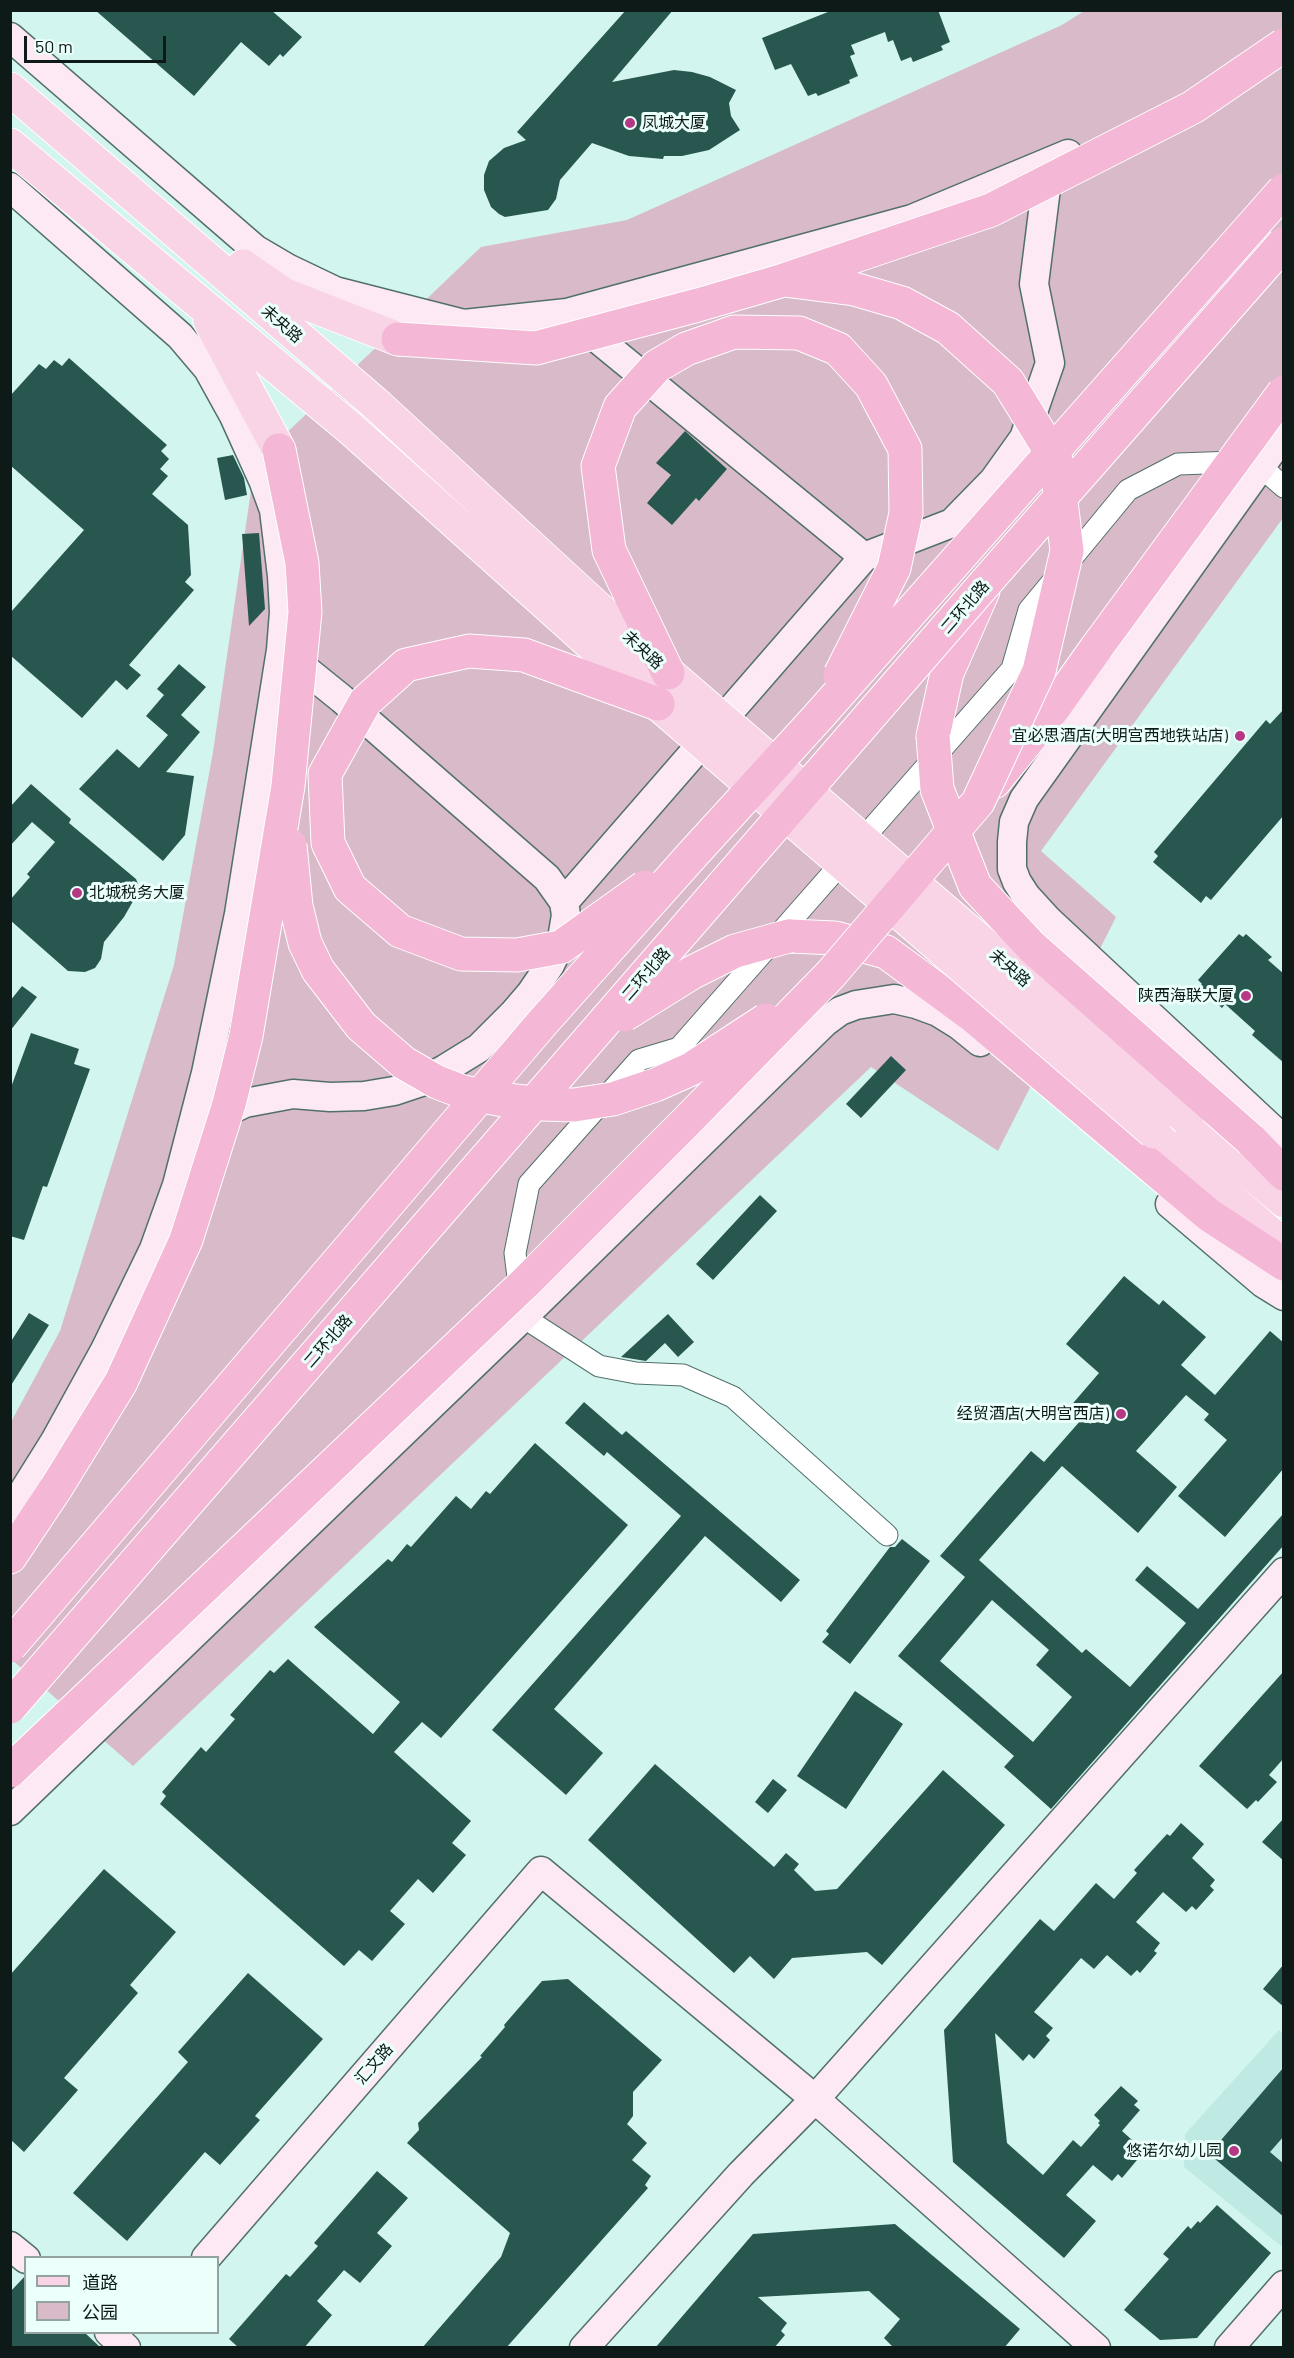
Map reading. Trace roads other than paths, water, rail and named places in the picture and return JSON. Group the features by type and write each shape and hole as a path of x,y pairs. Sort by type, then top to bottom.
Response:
{"highway":[{"path":"398,339 536,348 784,280 990,210 1194,107 1284,45"},
{"path":"10,1646 535,1031 818,717 1284,190"},
{"name":"二环北路","path":"10,1707 987,581 1284,243"},
{"path":"784,280 863,291 902,303 948,328 1008,382 1056,460 1067,551 1062,573 1039,671 978,802"},
{"path":"668,673 609,550 598,466 620,407 657,366 686,349 734,332 799,333 838,350 871,385 905,449 906,513 894,568 818,717"},
{"path":"10,1771 526,1282 831,974 978,802 1053,709 1284,392"},
{"path":"10,1557 56,1488 121,1382 186,1240 229,1104 246,1036 288,786 305,612 302,563 279,450"},
{"path":"987,581 947,673 933,736 937,789 975,886 1032,946 1251,1140 1284,1174"},
{"path":"658,704 524,655 469,651 406,665 365,702 326,774 328,843 350,888 400,931 461,954 518,955 561,947 693,854"},
{"path":"288,786 289,835 297,906 305,943 318,970 361,1026 383,1046 404,1063 437,1082 463,1092 498,1099 574,1105 613,1099 691,1069 739,1039 831,974"},
{"path":"597,1032 714,961 735,951 789,936 834,938 886,952 973,1016 1209,1215 1284,1264"}],"main road":[{"path":"10,37 255,249 289,269 335,291 464,324 567,313 912,219 1049,164 1153,112 1264,44 1284,29"},
{"name":"未央路","path":"10,89 376,405 668,673 1284,1201"},
{"name":"未央路","path":"10,145 350,428 658,704 1284,1246"},
{"path":"564,902 864,557 952,523 994,480 1024,438 1050,363 1034,284 1049,164"},
{"path":"110,175 285,295 398,339"},
{"path":"10,187 180,336 208,369 234,416 274,510 284,612 281,650 238,914 193,1127 177,1185 154,1249 105,1350 55,1441 10,1513"},
{"path":"202,306 279,450"},
{"path":"567,313 864,557"},
{"path":"1284,434 1024,799 1014,822 1012,842 1012,869 1026,896 1047,919 1271,1128 1284,1143"},
{"path":"193,1127 245,1102 293,1094 330,1097 364,1096 394,1091 421,1082 479,1048 513,1014 550,965 562,939 566,915 564,902 547,878 342,699 281,650"},
{"path":"10,1811 523,1317 825,1022 840,1011 856,1005 894,999 916,1004 959,1025 1263,1282 1284,1296"},
{"path":"585,2348 741,2174 815,2099 1284,1572"},
{"name":"汇文路","path":"208,2256 542,1871 815,2099"},
{"path":"815,2099 1096,2348"},
{"path":"10,2246 24,2257"},
{"path":"1229,2348 1284,2285"},
{"path":"111,2334 127,2348 139,2334"}],"street":[{"path":"887,1535 733,1397 683,1374 636,1373 599,1366 523,1317 515,1253 529,1184 639,1060 679,1048 1012,669 1029,609 1128,490 1178,464 1235,462 1260,466 1284,487"},
{"path":"1227,1087 1267,1110 1284,1124"}],"place":[{"name":"凤城大厦","path":"630,123"},
{"name":"宜必思酒店(大明宫西地铁站店)","path":"1240,736"},
{"name":"北城税务大厦","path":"77,893"},
{"name":"陕西海联大厦","path":"1246,996"},
{"name":"经贸酒店(大明宫西店)","path":"1121,1414"},
{"name":"悠诺尔幼儿园","path":"1234,2151"}]}
